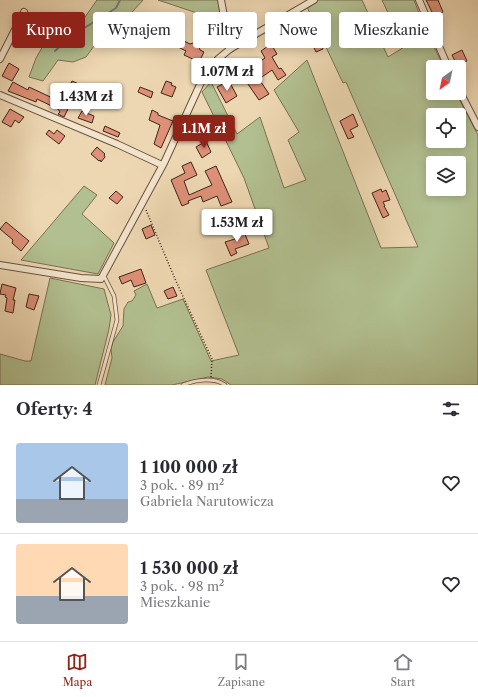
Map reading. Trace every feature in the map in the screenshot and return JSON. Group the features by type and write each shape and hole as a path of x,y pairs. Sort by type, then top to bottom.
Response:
{"street":[{"path":"221,0 230,49"},
{"path":"0,265 94,280 102,279 162,165 204,78 218,59 230,49 314,0"},
{"path":"420,0 445,60"},
{"path":"0,59 12,36"},
{"path":"0,95 117,144 162,165"},
{"path":"464,100 478,127"}],"lane":[{"path":"99,385 117,320 114,296 104,276"},
{"path":"183,385 190,382 211,380 218,380 225,385"}],"path":[{"path":"143,202 175,279 212,359 211,380"}],"green space":[{"path":"97,0 143,0 132,12 93,12 93,47 86,57 73,62 58,60 43,81 29,77 36,58 42,48 85,48 85,17"},
{"path":"158,0 218,0 220,12 194,12"},
{"path":"314,0 362,0 367,12 339,12 339,48 384,48 388,57 402,48 434,48 440,60 426,60 426,100 460,100 464,108 426,108 426,148 466,148 466,112 478,135 478,385 231,385 222,379 208,377 172,385 105,385 112,358 111,349 113,342 123,326 124,309 128,302 132,301 136,295 134,291 147,284 157,308 183,299 211,361 239,355 206,270 269,248 244,178 202,92 211,82 237,134 260,117 284,188 306,180 288,140 299,132 274,90 307,60 381,248 418,247 346,82 343,83 326,48 331,48 331,12 309,12 306,5"},
{"path":"382,0 414,0 419,12 388,12"},
{"path":"84,186 97,195 82,214 114,243 98,274 21,260"},
{"path":"50,278 104,289 111,315 95,385 0,385 0,354 25,361 31,361"}],"building":[{"path":"426,0 438,0 443,12 432,12"},
{"path":"185,42 190,44 193,43 193,48 200,48 204,52 199,62 184,55 186,51 180,48 185,48"},
{"path":"265,48 273,48 277,54 272,57 279,69 281,68 286,75 278,80 272,70 259,79 269,94 259,100 241,74 265,58 261,51"},
{"path":"314,48 323,48 323,49 316,52"},
{"path":"462,50 467,61 454,60 452,55"},
{"path":"9,63 19,69 12,81 2,76"},
{"path":"72,81 81,85 77,94 68,89"},
{"path":"166,81 172,83 171,85 176,87 172,97 161,93"},
{"path":"229,81 237,96 226,103 217,87"},
{"path":"13,82 28,90 29,87 61,102 63,99 71,103 64,117 58,114 60,112 58,109 37,99 36,102 8,91"},
{"path":"140,87 153,92 151,98 138,92"},
{"path":"10,109 24,117 19,123 15,120 11,127 2,122"},
{"path":"152,110 158,113 158,115 173,121 161,148 154,144 160,125 149,120"},
{"path":"82,111 94,116 92,123 78,118"},
{"path":"353,114 358,126 350,130 354,137 348,139 340,121"},
{"path":"105,126 120,133 118,137 103,131"},
{"path":"49,130 54,134 57,130 65,136 59,144 46,134"},
{"path":"206,141 211,152 202,158 196,147"},
{"path":"97,147 105,154 105,157 101,162 91,154"},
{"path":"191,162 197,175 184,181 189,195 212,185 205,171 216,166 232,202 221,206 217,196 203,202 201,196 188,201 189,203 182,206 171,180 185,173 182,166"},
{"path":"381,189 382,192 386,190 390,200 383,202 389,215 383,218 372,193"},
{"path":"116,191 123,197 117,204 109,198"},
{"path":"6,222 29,241 21,251 12,243 13,240 0,229"},
{"path":"151,225 155,235 146,239 142,229"},
{"path":"244,232 249,244 235,249 237,253 231,256 225,242 235,239 234,236"},
{"path":"141,269 146,283 134,287 131,280 122,284 119,277"},
{"path":"2,284 16,288 13,300 15,300 13,313 5,311 7,298 5,297 6,295 0,294"},
{"path":"173,287 177,296 168,299 164,291"},
{"path":"29,294 39,296 34,310 26,307"}],"waterway":[{"path":"55,51 70,37 116,8 120,0"}]}
